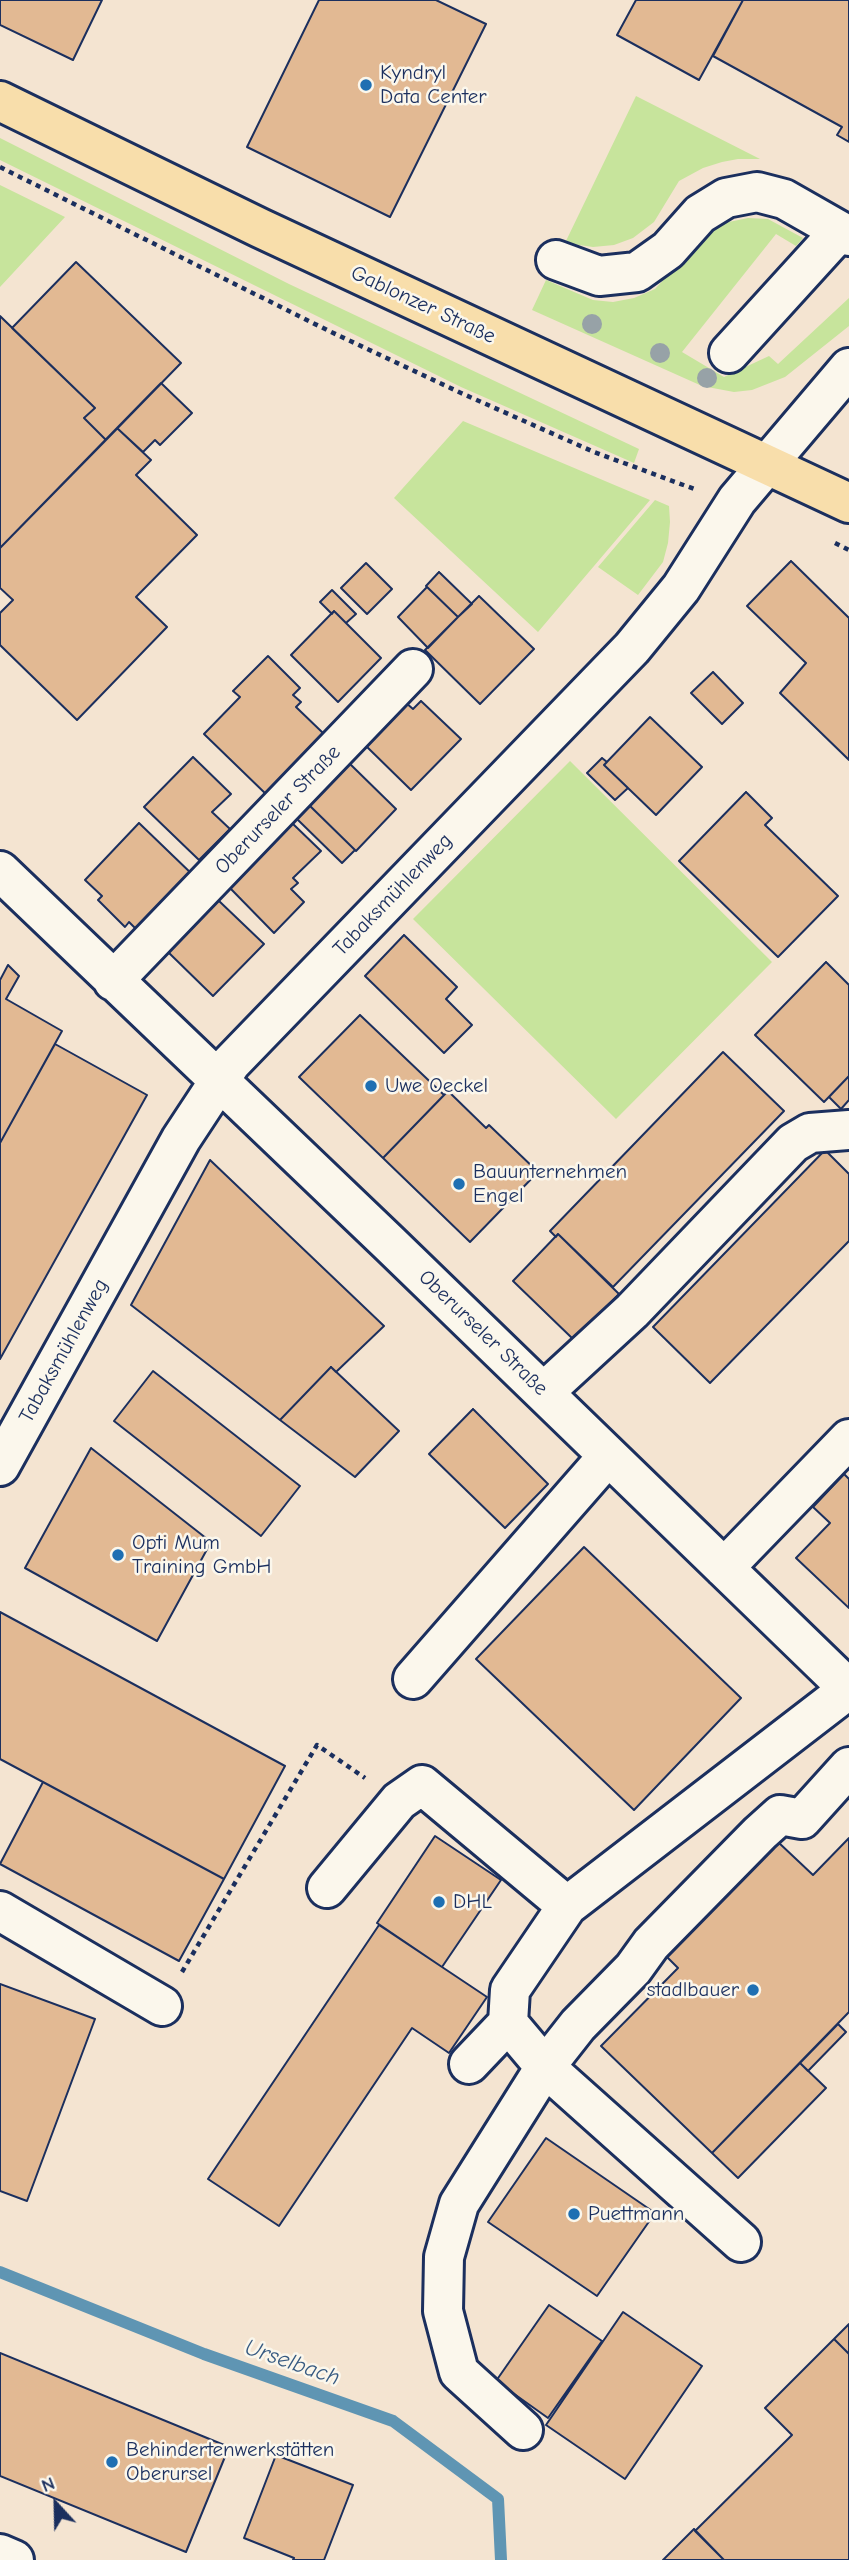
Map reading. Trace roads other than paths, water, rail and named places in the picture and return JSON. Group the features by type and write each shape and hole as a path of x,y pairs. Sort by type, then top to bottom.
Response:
{"main road":[{"name":"Gablonzer Straße","path":"0,101 260,228 849,503"}],"street":[{"path":"556,260 599,276 636,272 668,250 700,214 726,198 757,192 784,199 844,234 729,353"},
{"name":"Tabaksmühlenweg","path":"0,1466 181,1139 231,1063 632,649 681,589 737,500 849,368"},
{"name":"Oberurseler Straße","path":"113,981 413,669"},
{"name":"Oberurseler Straße","path":"0,872 544,1392 849,1689"},
{"path":"544,1392 632,1311 793,1143 810,1133 849,1130"},
{"path":"724,1568 849,1439"},
{"path":"413,1678 608,1456"},
{"path":"469,2064 508,2023 510,1990 567,1906 849,1689"},
{"path":"523,2430 459,2372 443,2311 444,2257 459,2204 545,2067 578,2025 633,1969 651,1944 760,1833 780,1815 802,1818 849,1767"},
{"path":"327,1888 399,1801 422,1785 567,1906"},
{"path":"0,1912 162,2006"},
{"path":"508,2023 545,2067 741,2242"},
{"path":"0,2554 14,2560"}],"waterway":[{"name":"Urselbach","path":"0,2272 204,2354 393,2421 498,2499 501,2560"}],"place":[{"name":"Kyndryl Data Center","path":"366,85"},
{"name":"Uwe Oeckel","path":"371,1086"},
{"name":"Bauunternehmen Engel","path":"459,1184"},
{"name":"Opti Mum Training GmbH","path":"118,1555"},
{"name":"DHL","path":"439,1902"},
{"name":"stadlbauer","path":"753,1990"},
{"name":"Puettmann","path":"574,2214"},
{"name":"Behindertenwerkstätten Oberursel","path":"112,2462"}]}
